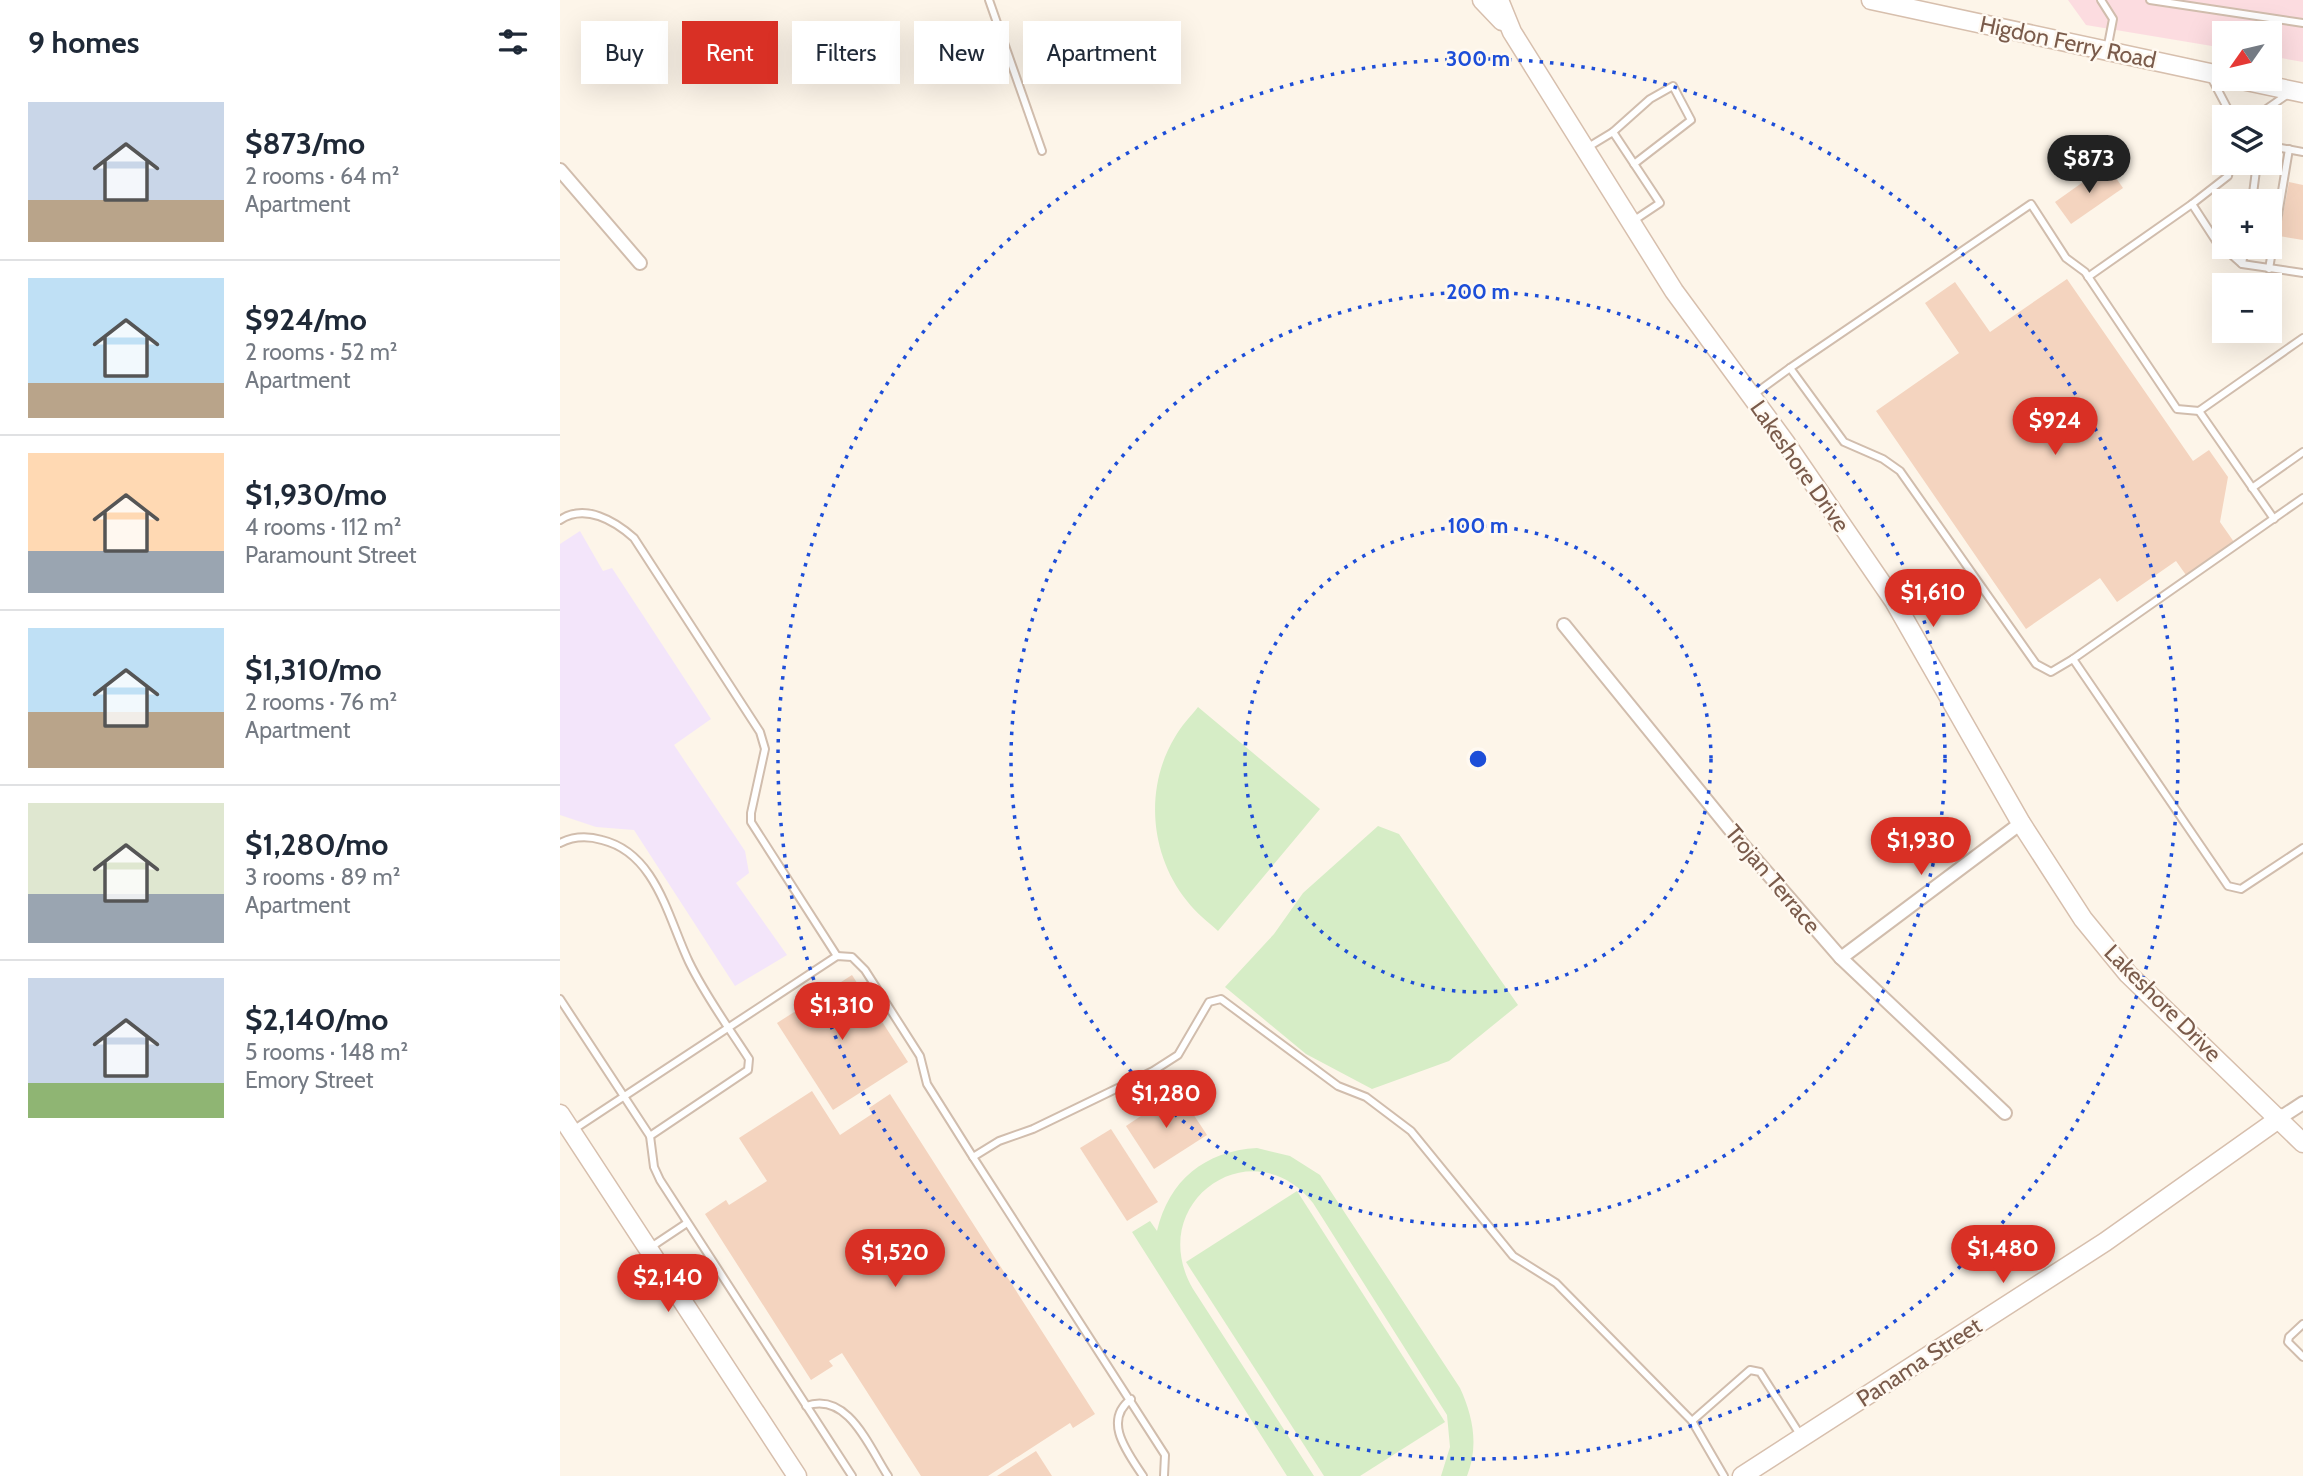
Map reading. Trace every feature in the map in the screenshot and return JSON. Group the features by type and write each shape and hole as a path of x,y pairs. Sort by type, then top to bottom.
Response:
{"street":[{"path":"1482,0 1512,32"},
{"name":"Lakeshore Drive","path":"1499,0 1512,32 1674,290 1894,601 2021,823 2083,919 2128,974 2303,1143"},
{"name":"Higdon Ferry Road","path":"1871,0 2212,73"},
{"path":"560,170 640,262"},
{"name":"Trojan Terrace","path":"1564,625 1742,844 1841,958 2005,1113"},
{"path":"1841,958 2021,823"},
{"name":"Panama Street","path":"1742,1476 2105,1242 2303,1103"},
{"path":"560,1114 566,1135 648,1249 797,1476"}],"lane":[{"path":"989,0 1042,151"},
{"path":"2101,0 2113,19 2107,51"},
{"path":"2150,0 2303,23"},
{"path":"1585,149 1613,132 1650,99 1673,86 1692,120 1634,164"},
{"path":"2276,105 2298,92"},
{"path":"1613,132 1660,203 1631,222"},
{"path":"2282,148 2303,152"},
{"path":"2269,269 2289,149"},
{"path":"2088,277 2192,204 2228,175"},
{"path":"1750,396 2031,204 2066,258 2088,277 2177,409 2199,411 2303,338"},
{"path":"2192,204 2216,241 2242,264 2303,273"},
{"path":"2242,264 2243,259"},
{"path":"1790,368 1844,442 1883,459 1900,471 2036,664 2052,672 2303,498"},
{"path":"2199,411 2274,519"},
{"path":"2252,488 2303,452"},
{"path":"560,520 580,514 601,516 620,525 634,538 760,732 765,749 751,822 837,956"},
{"path":"2073,659 2228,886 2241,889 2303,848"},
{"path":"560,843 587,836 614,843 637,859 657,888 689,962 749,1059 748,1070 650,1136"},
{"path":"566,1135 837,956 852,957 865,970 920,1056 927,1084 1165,1455 1164,1476"},
{"path":"560,999 650,1136 656,1174 852,1476"},
{"path":"973,1157 999,1141 1033,1129 1153,1071 1178,1055 1209,1002 1221,999 1338,1086 1366,1097 1411,1131 1513,1256 1556,1283 1692,1421 1724,1476"},
{"path":"648,1249 687,1223"},
{"path":"2303,1324 2288,1337 2288,1342 2303,1357"},
{"path":"1692,1421 1750,1370 1760,1372 1802,1437"},
{"path":"1130,1399 1119,1411 1117,1425 1122,1441 1143,1476"},
{"path":"806,1405 818,1401 846,1411 888,1476"}],"shaded area":[{"path":"2068,0 2303,0 2303,62 2282,58 2282,21 2212,21 2212,46 2086,25"},
{"path":"580,531 603,571 612,568 711,719 674,745 745,851 749,873 736,883 787,955 735,986 634,830 596,827 560,815 560,544"}],"green space":[{"path":"1198,707 1320,809 1218,931 1190,905 1175,883 1165,863 1156,821 1155,799 1165,757 1177,733"},
{"path":"1378,826 1399,834 1518,1005 1449,1061 1372,1089 1306,1054 1225,987 1274,934 1303,893"},
{"path":"1257,1148 1290,1156 1320,1175 1460,1388 1473,1431 1473,1454 1467,1476 1441,1476 1450,1447 1447,1415 1313,1203 1288,1181 1261,1172 1235,1174 1211,1185 1193,1204 1182,1228 1181,1257 1193,1289 1314,1476 1287,1476 1132,1232 1150,1221 1157,1231 1170,1197 1180,1183 1206,1162 1238,1150"},
{"path":"1297,1191 1445,1422 1360,1476 1324,1476 1186,1262"}],"building":[{"path":"2107,165 2123,188 2071,224 2055,202"},
{"path":"2289,182 2303,185 2303,240 2282,236 2282,220"},
{"path":"2067,279 2193,461 2209,450 2228,477 2220,522 2234,542 2186,575 2176,561 2117,602 2100,578 2026,629 1876,411 1959,353 1925,303 1955,282 1990,332"},
{"path":"852,975 908,1062 833,1110 777,1023"},
{"path":"812,1091 840,1135 872,1114 869,1108 890,1094 1095,1414 1073,1428 1070,1423 988,1476 921,1476 842,1353 829,1361 833,1366 811,1380 705,1214 726,1200 729,1205 767,1181 739,1138"},
{"path":"1178,1091 1207,1135 1154,1169 1126,1126"},
{"path":"1111,1129 1158,1202 1127,1221 1080,1148"},
{"path":"1036,1451 1052,1476 997,1476"}]}
